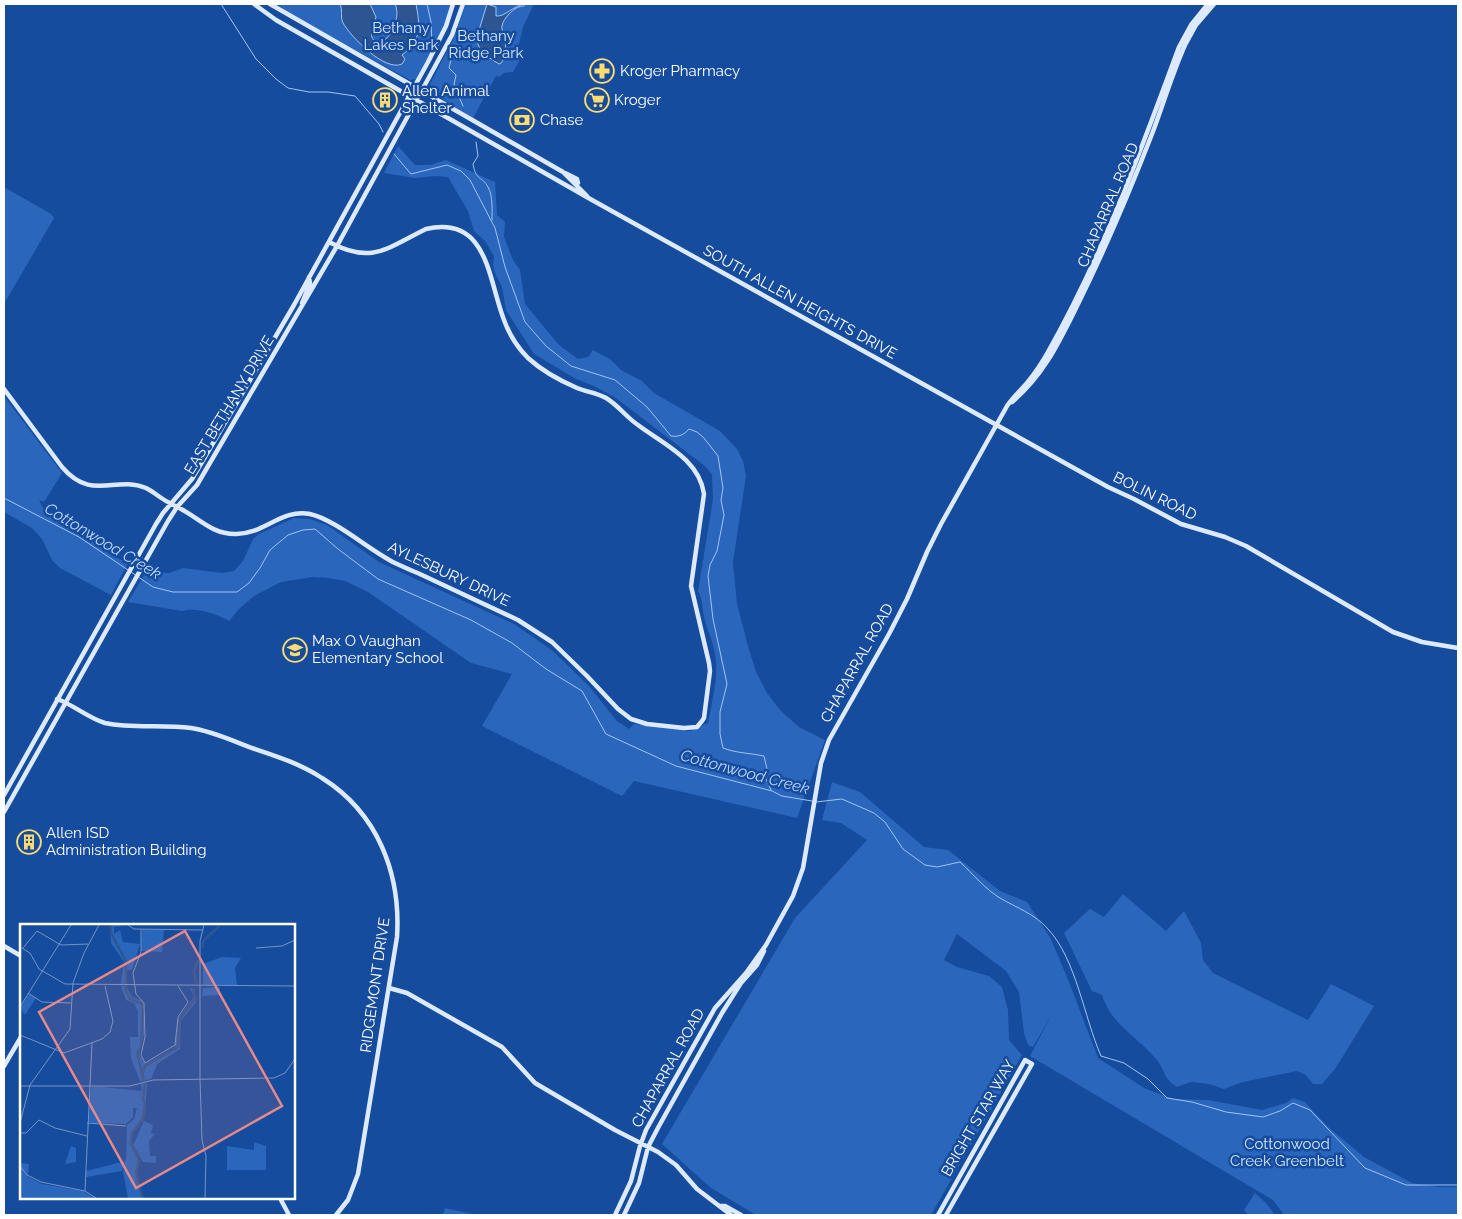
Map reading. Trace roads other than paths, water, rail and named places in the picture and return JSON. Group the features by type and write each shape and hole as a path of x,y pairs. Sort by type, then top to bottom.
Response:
{"main road":[{"name":"SOUTH ALLEN HEIGHTS DRIVE","path":"254,4 276,20 592,200 996,425"},
{"name":"SOUTH ALLEN HEIGHTS DRIVE","path":"270,4 563,172 592,200"},
{"name":"EAST BETHANY DRIVE","path":"4,795 156,524 192,479 270,346 414,86 446,26 453,4"},
{"name":"EAST BETHANY DRIVE","path":"4,812 168,521 177,507 197,485 337,246 452,35 463,4"},
{"name":"CHAPARRAL ROAD","path":"624,1215 639,1183 648,1148 722,1013 738,987 759,961 798,885 804,868 819,775 825,750 834,730 889,634 907,599 927,552 996,425 1012,398 1036,371 1069,313 1107,234 1179,47 1191,25 1208,4"},
{"name":"CHAPARRAL ROAD","path":"1007,406 1026,390 1038,376 1068,323 1112,233 1185,45 1196,26 1214,4"},
{"path":"340,56 344,46"},
{"path":"493,143 497,135"},
{"path":"548,175 571,185 576,185"},
{"name":"AYLESBURY DRIVE","path":"4,389 62,467 71,476 82,482 95,486 127,484 146,488 210,528 228,534 254,532 281,517 296,513 317,516 394,563 518,620 534,630 560,649 618,709 631,719 647,724 684,728 693,728 700,724 704,718 709,663 691,586 704,494 701,481 691,465 657,438 635,424 606,398 576,387 535,363 521,350 511,336 503,319 482,253 473,240 465,233 448,227 426,229 378,252 366,254 348,251 337,246"},
{"path":"329,242 337,246"},
{"path":"299,311 310,283 309,277"},
{"path":"270,346 277,350"},
{"name":"BOLIN ROAD","path":"996,425 1108,487 1187,527 1226,537 1246,546 1388,629 1422,642 1458,648"},
{"path":"222,428 229,432"},
{"path":"80,658 90,660"},
{"name":"RIDGEMONT DRIVE","path":"58,699 105,723 189,728 204,731 297,765 322,778 336,788 356,808 381,844 391,870 396,892 398,913 397,937 358,1174 348,1200 336,1215"},
{"path":"34,740 42,744"},
{"path":"12,780 19,784"},
{"name":"CHAPARRAL ROAD","path":"615,1215 632,1177 646,1130 716,1008 746,973 766,945"},
{"path":"4,946 20,955"},
{"path":"389,988 407,993 502,1047 535,1083 676,1165 697,1190 731,1215"},
{"path":"4,1066 20,1039"},
{"name":"BRIGHT STAR WAY","path":"938,1215 1025,1060 1032,1064 946,1215"},
{"path":"281,1199 289,1215"},
{"path":"720,1206 725,1206 741,1215"}],"waterway":[{"path":"221,4 256,59 276,79 288,88 355,96 379,124 383,132"},
{"path":"427,4 431,22 432,44"},
{"path":"452,55 449,68 456,75 454,85 463,106"},
{"path":"476,142 478,156 473,164 477,176 490,190 492,220"},
{"path":"394,154 411,174 447,165 461,171 470,180 495,228 505,267 525,322 546,346 571,366 615,380 647,407 671,436 681,435 689,429 697,432 718,456 723,488 721,500 724,515 717,551 710,565 708,576 713,619 727,684 720,712 720,734 723,748 764,756 767,769 765,777 771,790"},
{"name":"Cottonwood Creek","path":"4,498 79,537 128,570"},
{"name":"Cottonwood Creek","path":"131,572 153,587 173,592 237,592 249,583 270,550 288,535 303,530 315,529 378,579 471,620 512,643 546,669 582,691 606,734 676,766 772,791 782,796 812,801"},
{"name":"Cottonwood Creek","path":"816,802 842,799 874,813 885,822 903,849 925,865 937,867 960,862 984,886 1000,898 1032,915 1043,924 1058,941 1066,956 1101,1056 1124,1063 1148,1079 1167,1098 1192,1102 1226,1112 1263,1117 1280,1111 1293,1103 1310,1110 1365,1168 1406,1185 1458,1185"}],"place":[{"name":"Kroger Pharmacy","path":"602,71"},
{"name":"Allen Animal Shelter","path":"385,100"},
{"name":"Kroger","path":"597,100"},
{"name":"Chase","path":"522,120"},
{"name":"Max O Vaughan Elementary School","path":"295,650"},
{"name":"Allen ISD Administration Building","path":"29,842"}],"park label":[{"name":"Bethany Lakes Park","path":"401,36"},
{"name":"Bethany Ridge Park","path":"486,44"},
{"name":"Cottonwood Creek Greenbelt","path":"1287,1152"}]}
